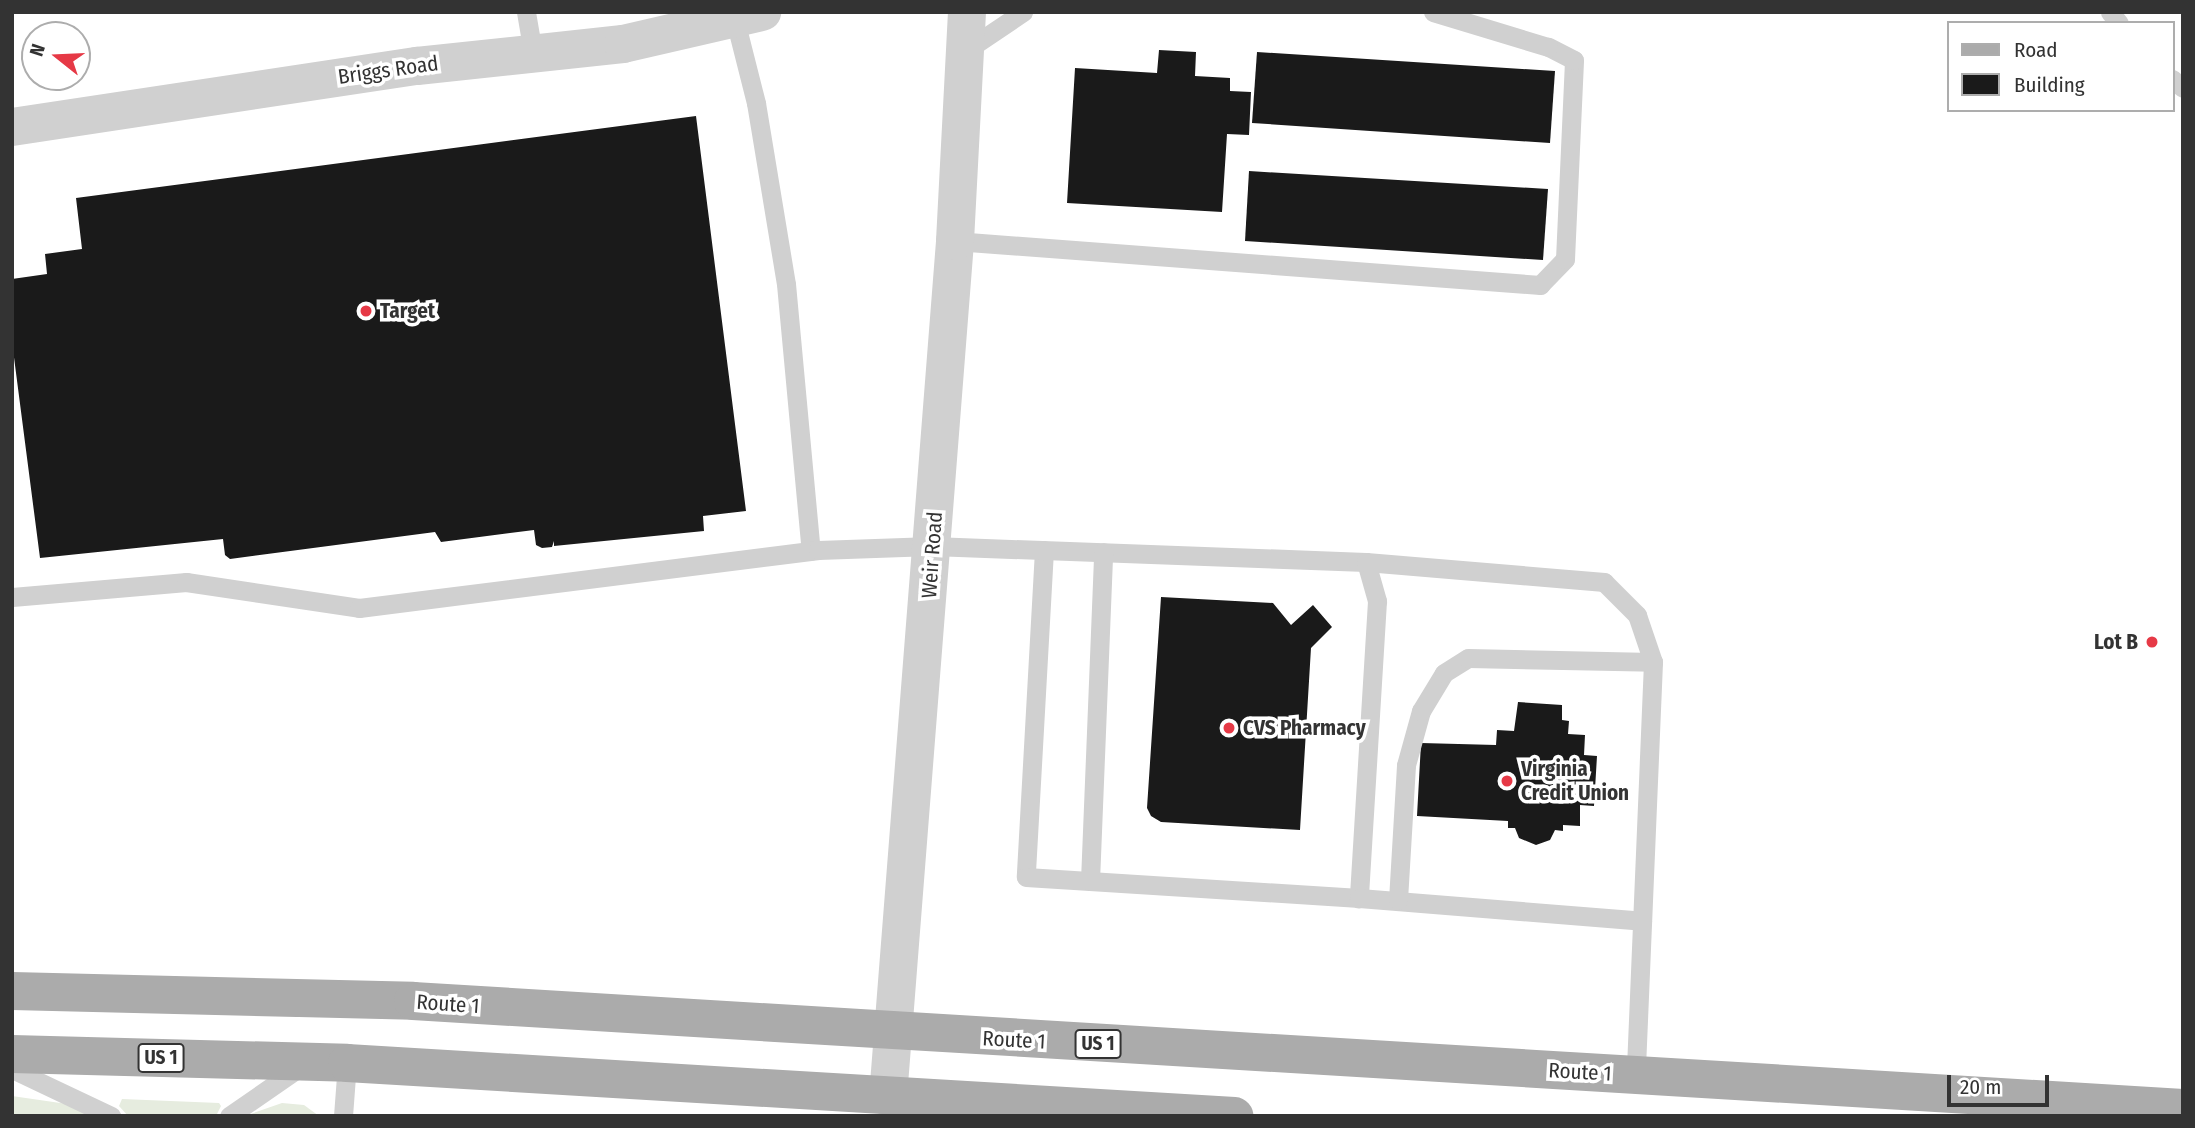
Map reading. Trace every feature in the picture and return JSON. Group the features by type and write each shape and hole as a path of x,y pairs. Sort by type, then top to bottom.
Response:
{"main road":[{"name":"Route 1","path":"12,991 413,1002 2183,1108"},
{"name":"US 1","path":"12,1054 329,1062 887,1110 1234,1116"}],"street":[{"name":"Weir Road","path":"887,1110 955,242 967,12"},
{"name":"Briggs Road","path":"12,127 118,108 534,53 623,44 749,16"}],"lane":[{"path":"526,12 534,53"},
{"path":"965,51 1023,12"},
{"path":"955,242 1540,285 1565,258 1574,60 1548,47 1433,12"},
{"path":"749,16 757,103 786,284 811,551"},
{"path":"12,597 186,582 359,608 811,551 932,546 1366,562 1604,582 1637,615 1653,662 1636,1076"},
{"path":"1044,550 1026,877 1398,900 1643,922"},
{"path":"1090,881 1103,552"},
{"path":"1359,898 1377,601 1366,562"},
{"path":"1398,900 1406,765 1421,711 1444,673 1468,658 1653,662"},
{"path":"229,1116 329,1062 342,1116"},
{"path":"12,1069 111,1116"}],"shaded area":[{"path":"12,1096 74,1105 94,1116 12,1116"},
{"path":"122,1099 219,1103 221,1106 216,1116 128,1116 119,1106"},
{"path":"282,1103 304,1105 319,1116 245,1116"}],"building":[{"path":"1159,50 1196,52 1195,76 1230,78 1230,91 1251,92 1249,135 1227,134 1222,212 1067,203 1075,68 1157,73"},
{"path":"1257,52 1555,71 1550,143 1252,123"},
{"name":"Target","path":"696,116 746,511 703,516 704,531 554,546 554,541 552,547 542,548 536,545 534,530 441,542 435,532 230,559 225,555 223,539 40,558 12,342 12,279 47,274 45,254 82,249 76,198"},
{"path":"1249,171 1548,189 1543,260 1245,241"},
{"name":"CVS Pharmacy","path":"1161,597 1273,603 1291,625 1313,605 1332,627 1311,648 1300,830 1161,822 1151,816 1147,808"},
{"name":"Virginia Credit Union","path":"1518,702 1562,705 1562,720 1569,721 1568,734 1585,735 1584,755 1597,756 1594,806 1580,805 1580,826 1563,825 1563,831 1555,830 1550,840 1536,845 1519,838 1515,828 1508,828 1508,821 1417,816 1421,743 1496,745 1497,730 1514,731"}],"place":[{"name":"Target","path":"366,311"},
{"name":"Lot B","path":"2152,642"},
{"name":"CVS Pharmacy","path":"1229,728"},
{"name":"Virginia Credit Union","path":"1507,781"}]}
